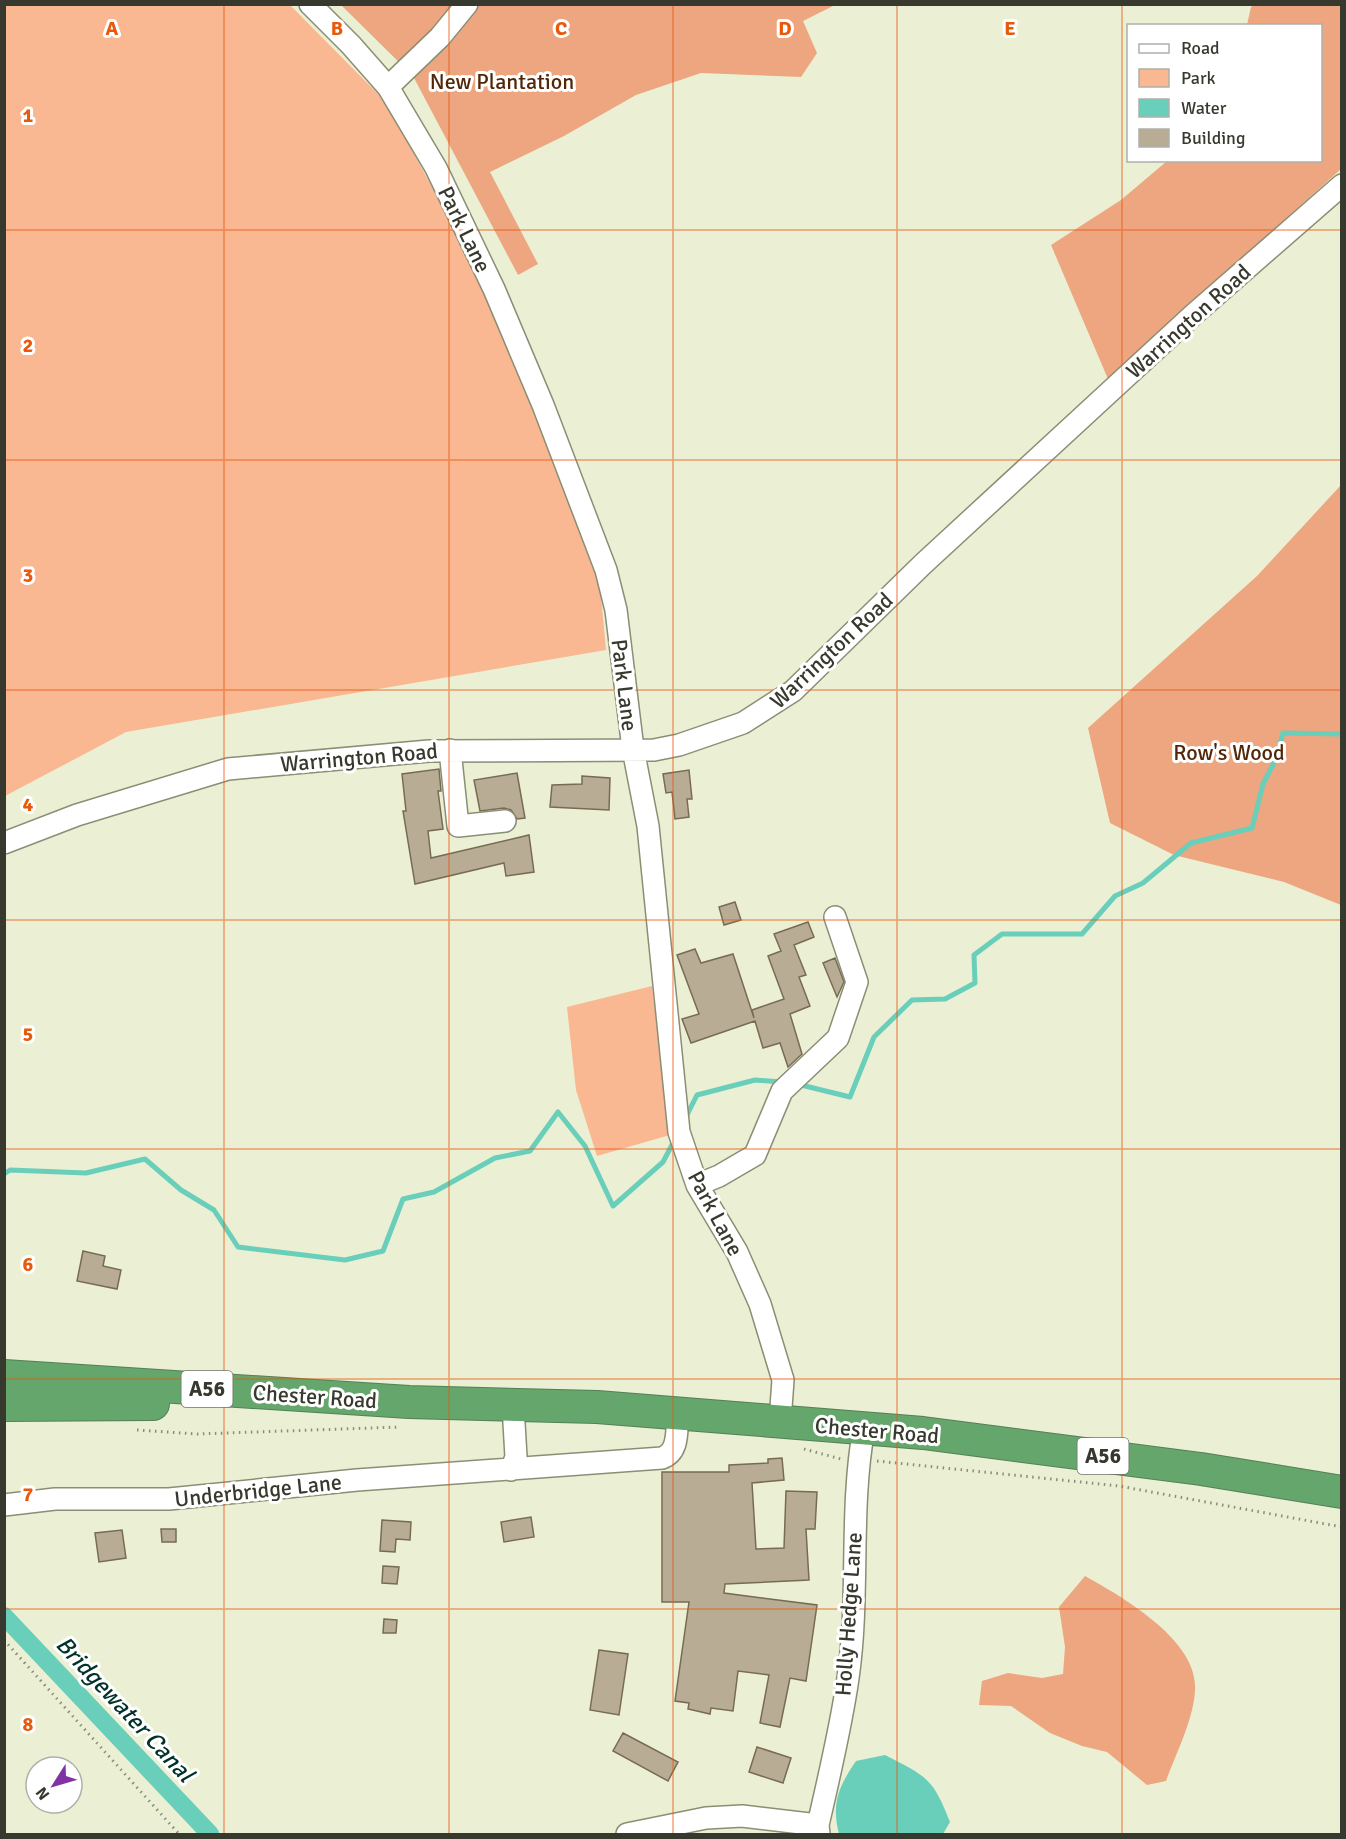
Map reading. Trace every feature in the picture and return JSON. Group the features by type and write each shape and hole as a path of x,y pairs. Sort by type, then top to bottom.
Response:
{"highway":[{"name":"Chester Road","path":"4,1376 411,1414"},
{"name":"Chester Road","path":"4,1405 411,1414 513,1406 597,1407 923,1433 1201,1468 1341,1492"}],"street":[{"name":"Park Lane","path":"310,4 388,87 436,168 494,289 543,405 602,559 616,610 633,750 648,826 679,1132 697,1185 737,1252 760,1304 783,1380 780,1421"},
{"path":"388,87 440,37 467,4"},
{"name":"Warrington Road","path":"4,843 77,815 228,769 450,750 654,750 688,742 743,723 776,704 1114,387 1341,184"},
{"path":"450,750 458,826 506,821"},
{"path":"697,1185 719,1176 755,1155 782,1091 838,1038 857,982 835,917"},
{"path":"511,1470 516,1457 513,1406"},
{"name":"Underbridge Lane","path":"4,1505 55,1499 169,1499 357,1480 662,1458 672,1452 675,1445 678,1413"},
{"name":"Holly Hedge Lane","path":"819,1830 848,1678 853,1608 854,1506 864,1428"},
{"path":"627,1834 706,1818 742,1816 819,1830"}],"path":[{"path":"127,1429 197,1434 411,1414"},
{"path":"870,1461 1119,1486 1341,1527"},
{"path":"4,1640 179,1834"}],"green space":[{"path":"5,5 290,5 386,102 487,289 599,574 606,650 126,732 5,796"},
{"name":"New Plantation","path":"341,5 835,5 803,21 817,53 801,77 701,73 636,95 564,136 490,172 538,264 518,275 413,76"},
{"path":"1254,5 1341,5 1341,169 1108,379 1051,245 1121,200 1166,162 1322,162 1322,24 1247,24 1251,7"},
{"name":"Row's Wood","path":"1341,485 1341,905 1284,882 1174,855 1110,823 1088,728 1257,576"},
{"path":"652,986 670,1135 597,1156 576,1090 567,1007"},
{"path":"1085,1576 1153,1620 1182,1651 1191,1668 1195,1685 1192,1709 1185,1734 1166,1781 1147,1785 1107,1752 1082,1746 1050,1733 1011,1706 979,1705 982,1681 1008,1673 1042,1678 1063,1674 1065,1647 1059,1607"}],"water":[{"path":"885,1755 919,1774 933,1787 950,1822 943,1834 839,1834 836,1804 845,1779 856,1761"}],"building":[{"path":"439,769 441,791 438,791 443,829 428,831 431,858 529,835 534,872 506,876 504,863 415,884 403,811 406,811 402,774"},
{"path":"689,770 692,799 687,799 689,817 675,819 672,792 666,793 663,774"},
{"path":"517,773 525,818 517,819 511,810 504,808 480,811 474,780"},
{"path":"582,776 610,778 609,810 550,807 552,785 582,784"},
{"path":"735,902 741,920 724,925 719,907"},
{"path":"808,922 814,937 794,945 806,975 799,977 810,1006 790,1014 802,1054 788,1067 780,1043 763,1048 755,1021 691,1043 682,1019 699,1014 677,955 695,949 701,963 733,954 754,1018 752,1010 784,999 768,956 781,951 774,934"},
{"path":"835,958 844,982 837,997 823,963"},
{"path":"83,1251 105,1256 103,1266 121,1270 117,1289 77,1281"},
{"path":"782,1458 784,1480 752,1483 756,1549 784,1548 786,1491 817,1492 815,1529 806,1529 809,1580 725,1584 724,1593 817,1605 806,1681 790,1678 780,1727 760,1723 769,1675 738,1671 733,1711 711,1708 710,1714 688,1709 689,1703 675,1701 689,1602 662,1602 662,1472 729,1472 729,1465 768,1463 768,1459"},
{"path":"531,1517 534,1537 504,1542 501,1522"},
{"path":"382,1520 411,1522 410,1540 396,1539 395,1552 380,1551"},
{"path":"161,1529 176,1529 176,1542 162,1542"},
{"path":"122,1530 126,1558 99,1562 95,1533"},
{"path":"383,1566 399,1567 397,1584 382,1583"},
{"path":"384,1619 397,1620 396,1633 383,1633"},
{"path":"599,1650 628,1654 619,1715 590,1710"},
{"path":"623,1733 678,1762 668,1781 613,1751"},
{"path":"757,1747 791,1758 783,1783 749,1772"}],"waterway":[{"path":"797,1084 850,1097 874,1037 912,1000 945,999 975,983 974,955 1002,934 1082,934 1115,896 1143,883 1191,843 1252,828 1263,784 1275,761 1283,733 1342,734"},
{"path":"685,1119 697,1095 755,1080 782,1082"},
{"path":"4,1174 10,1170 86,1173 145,1159 181,1190 214,1210 238,1247 345,1260 383,1251 403,1199 434,1192 495,1158 530,1151 558,1112 585,1146 613,1206 663,1162 674,1141"},
{"name":"Bridgewater Canal","path":"4,1616 210,1834"}]}
